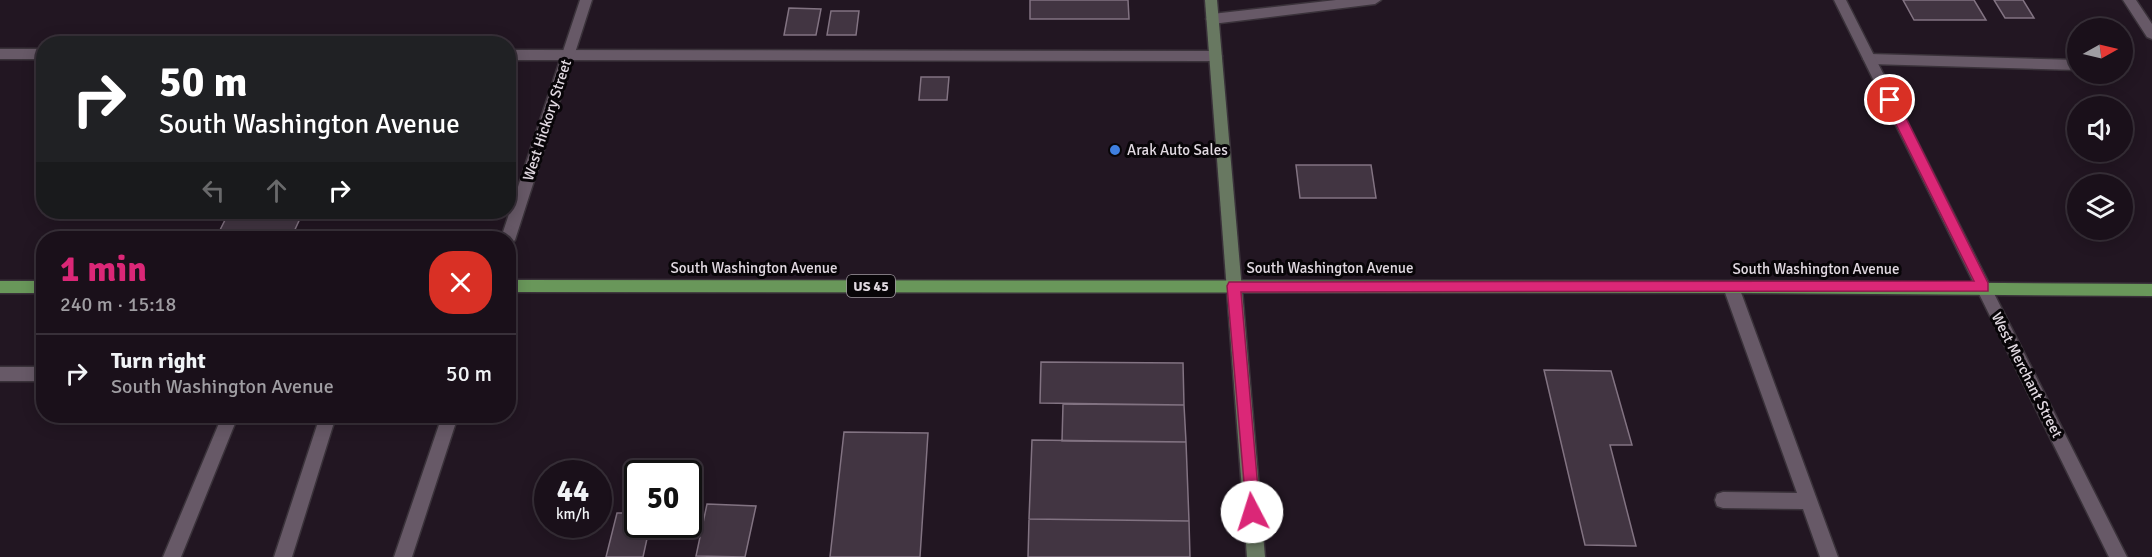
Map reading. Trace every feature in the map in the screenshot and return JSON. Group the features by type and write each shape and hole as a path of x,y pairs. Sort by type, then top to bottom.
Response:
{"main road":[{"path":"1211,0 1256,557"},
{"name":"South Washington Avenue","path":"516,286 1731,286 2152,290"},
{"path":"0,287 36,287"}],"street":[{"name":"West Hickory Street","path":"516,215 586,0"},
{"path":"1212,19 1375,0"},
{"name":"West Merchant Street","path":"1840,0 2118,557"},
{"path":"2129,0 2152,34"},
{"path":"0,54 36,54"},
{"path":"516,55 1215,56"},
{"path":"1870,59 2067,65"},
{"path":"1731,286 1829,557"},
{"path":"0,374 36,374"},
{"path":"172,557 227,423"},
{"path":"283,557 326,423"},
{"path":"403,557 448,423"},
{"path":"1723,500 1809,501"}],"building":[{"path":"1030,0 1128,0 1129,19 1030,19"},
{"path":"1903,0 1974,0 1986,20 1914,20"},
{"path":"1994,0 2023,0 2034,18 2005,18"},
{"path":"789,8 821,9 816,35 784,35"},
{"path":"831,11 859,11 856,35 827,35"},
{"path":"921,77 949,77 947,100 919,100"},
{"path":"1296,165 1371,165 1376,198 1300,198"},
{"path":"226,219 300,219 294,231 220,231"},
{"path":"1041,362 1183,363 1184,405 1040,403"},
{"path":"1544,370 1611,371 1632,445 1610,445 1636,546 1585,545"},
{"path":"1063,404 1184,405 1186,442 1062,441"},
{"path":"844,432 928,433 920,557 830,557"},
{"path":"1032,440 1186,442 1189,521 1029,519"},
{"path":"707,504 756,506 745,557 696,556 700,538 702,538"},
{"path":"617,513 624,513 624,538 647,538 643,557 606,557"},
{"path":"1029,519 1189,521 1190,557 1028,557"}],"place":[{"name":"Arak Auto Sales","path":"1115,150"}],"route":[{"path":"1252,512 1234,286 1983,287 1890,100"}]}
